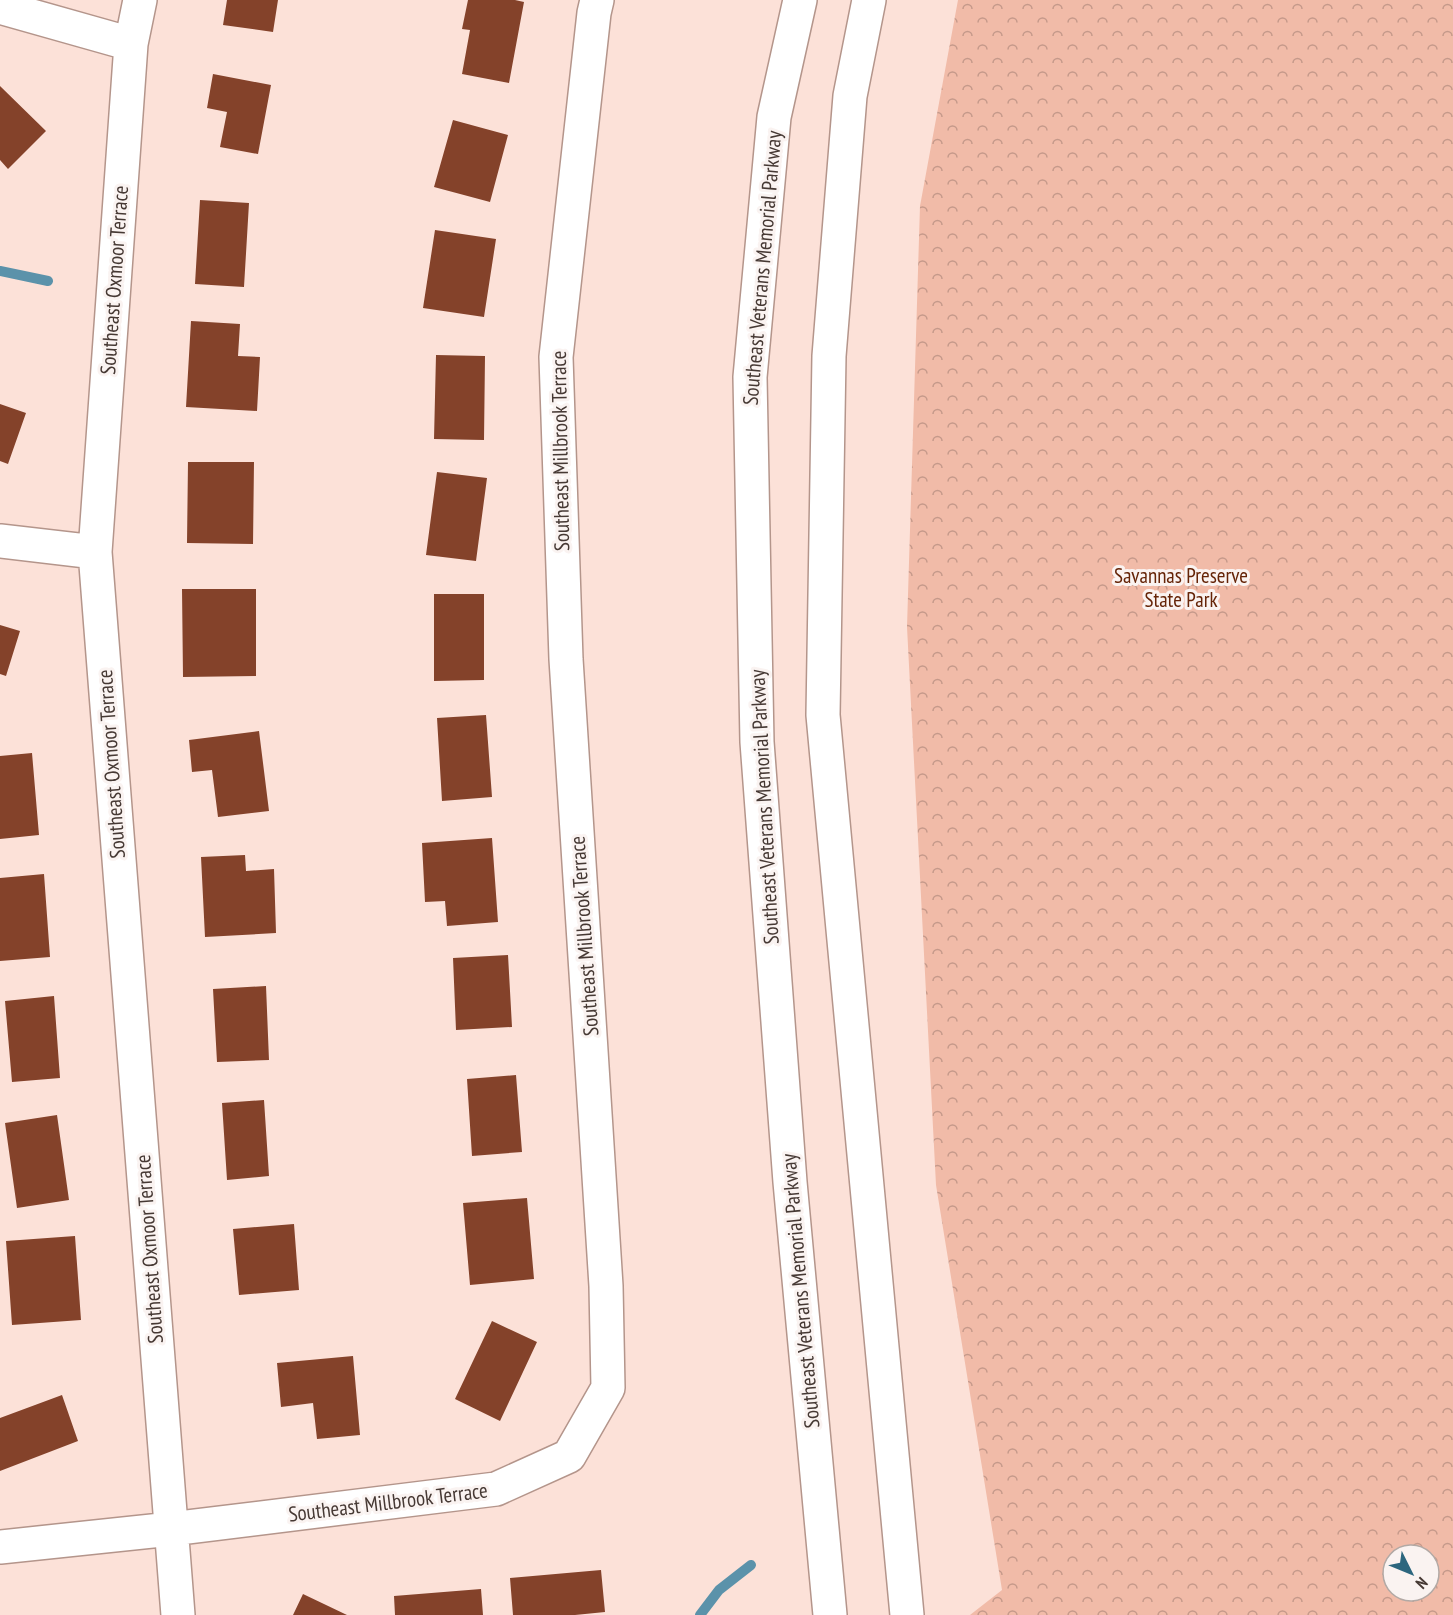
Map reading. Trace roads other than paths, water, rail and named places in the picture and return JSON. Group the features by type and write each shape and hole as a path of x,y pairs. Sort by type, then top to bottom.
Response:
{"street":[{"name":"Southeast Oxmoor Terrace","path":"140,0 131,44 95,552 178,1615"},
{"name":"Southeast Millbrook Terrace","path":"0,1546 171,1529 496,1489 569,1456 608,1388 606,1286 566,659 556,357 597,0"},
{"name":"Southeast Veterans Memorial Parkway","path":"800,0 774,117 750,377 752,495 758,766 790,1182 830,1615"},
{"path":"869,0 850,96 829,356 823,715 908,1615"},
{"path":"0,7 131,44"},
{"path":"0,541 95,552"}],"waterway":[{"path":"0,271 48,281"},
{"path":"700,1615 719,1590 751,1565"}],"park label":[{"name":"Savannas Preserve State Park","path":"1181,587"}]}
